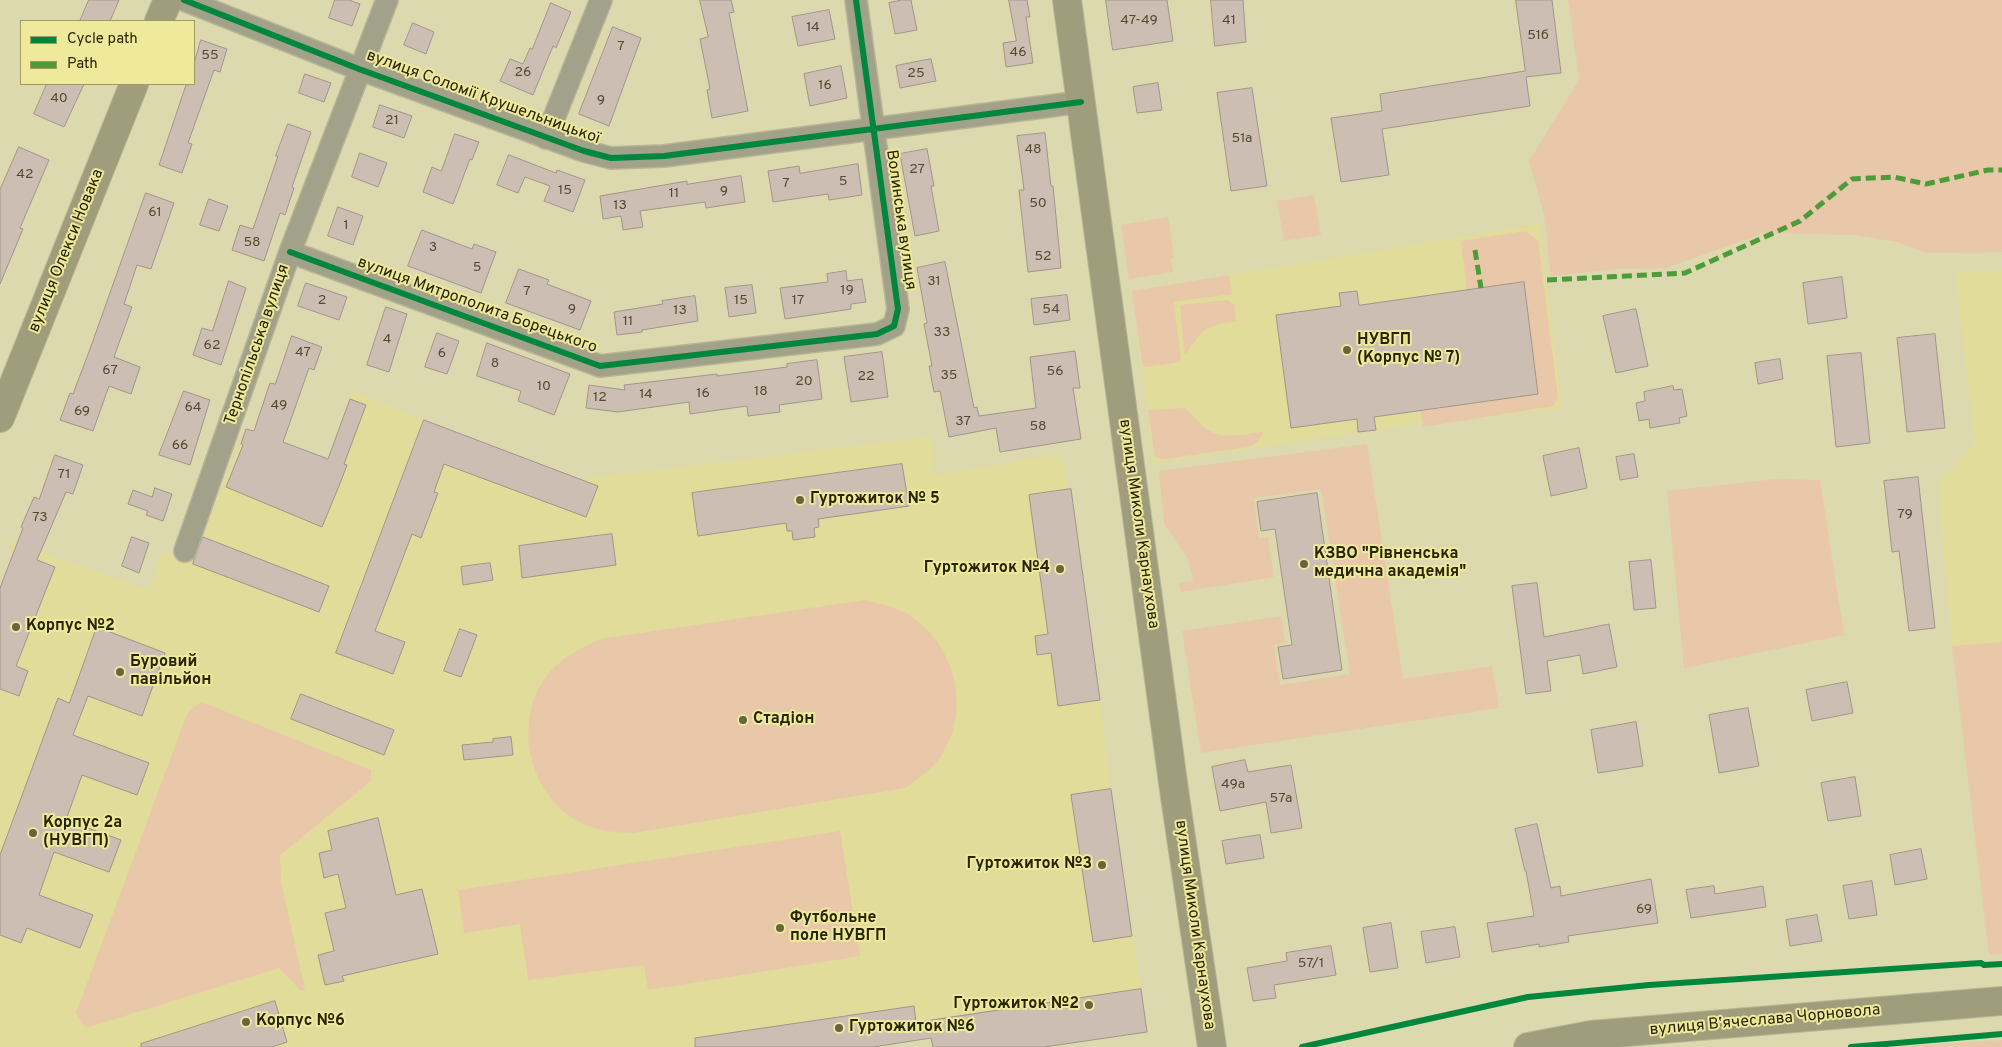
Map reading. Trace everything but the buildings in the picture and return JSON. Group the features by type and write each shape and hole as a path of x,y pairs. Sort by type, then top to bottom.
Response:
{"main road":[{"path":"159,20 168,0"},
{"name":"вулиця Миколи Карнаухова","path":"1067,0 1174,790 1212,1047"},
{"name":"вулиця Олекси Новака","path":"0,418 134,85"},
{"name":"вулиця Вʼячеслава Чорновола","path":"1528,1047 1591,1035 2002,1001"}],"street":[{"name":"вулиця Соломії Крушельницької","path":"184,0 359,69 546,138 611,158 664,156 1081,102"},
{"name":"Тернопільська вулиця","path":"185,551 290,252 386,0"},
{"path":"546,138 601,0"},
{"name":"Волинська вулиця","path":"856,0 898,309 894,326"},
{"name":"вулиця Митрополита Борецького","path":"290,252 600,366 877,334 894,326"}],"shaded area":[{"path":"1568,0 2002,0 2002,252 1926,253 1897,242 1856,235 1764,233 1666,268 1618,269 1551,276 1544,215 1529,161 1579,80"},
{"path":"1314,195 1321,235 1284,241 1277,201"},
{"path":"1168,217 1174,258 1171,258 1173,272 1129,279 1121,225"},
{"name":"НУВГП (Корпус № 7)","path":"1539,224 1562,408 1395,427 1154,463 1132,291"},
{"path":"1526,231 1538,241 1558,398 1553,406 1423,427 1420,411 1538,394 1524,283 1467,290 1461,241"},
{"path":"2002,270 2002,954 1989,955 1952,646 1938,484 1975,442 1955,272"},
{"path":"1229,275 1232,294 1174,302 1181,362 1145,367 1142,362 1132,291"},
{"path":"1229,300 1234,304 1236,321 1205,330 1200,334 1185,356 1180,305"},
{"path":"353,391 581,479 931,436 935,475 1061,454 1067,489 1071,489 1111,789 1147,1032 1044,1047 933,1047 931,1039 873,1047 0,1047 0,588 14,552 6,540 149,590 162,552 193,563 246,429 328,459"},
{"path":"1185,408 1202,426 1212,432 1233,436 1263,432 1258,442 1249,447 1165,459 1155,457 1148,410"},
{"path":"1367,444 1403,679 1492,666 1499,708 1201,753 1182,631 1281,616 1285,642 1274,645 1280,685 1350,674 1321,489 1254,498 1259,538 1268,537 1274,577 1181,592 1179,583 1193,581 1189,560 1164,524 1159,471"},
{"path":"1776,479 1820,480 1844,635 1684,668 1667,491"},
{"name":"Стадіон","path":"865,600 901,611 912,617 928,631 941,647 950,666 955,686 957,706 954,726 947,746 932,767 905,788 633,833 602,830 574,819 558,806 536,774 528,735 530,715 535,696 551,671 577,651 600,639"},
{"path":"2002,642 2002,954 1989,955 1952,646"},
{"path":"202,702 371,770 371,781 280,855 281,882 305,990 301,991 279,968 86,1028 76,1013 187,714 192,708"},
{"path":"840,831 860,956 648,990 644,965 528,980 520,924 464,933 458,890"},
{"path":"2002,1040 2002,1047 1895,1047"}],"marked path":[{"path":"1547,280 1685,273 1800,221 1852,179 1894,177 1926,184 1988,170 2002,170"},
{"path":"1475,250 1481,288"}],"cycle path":[{"path":"184,0 359,69 584,151 611,158 664,156 1081,102"},
{"path":"290,252 600,366 877,334 894,326 898,309 856,0"},
{"path":"1302,1047 1528,997 1649,985 1981,963 1984,965 2002,964"},
{"path":"1851,1047 2002,1034"}],"place":[{"name":"НУВГП (Корпус № 7)","path":"1347,350"},
{"name":"Гуртожиток № 5","path":"800,500"},
{"name":"КЗВО \"Рівненська медична академія\"","path":"1304,564"},
{"name":"Гуртожиток №4","path":"1060,569"},
{"name":"Корпус №2","path":"16,627"},
{"name":"Буровий павільйон","path":"120,672"},
{"name":"Стадіон","path":"743,720"},
{"name":"Корпус 2а (НУВГП)","path":"33,833"},
{"name":"Гуртожиток №3","path":"1102,865"},
{"name":"Футбольне поле НУВГП","path":"780,928"},
{"name":"Гуртожиток №2","path":"1089,1005"},
{"name":"Корпус №6","path":"246,1022"},
{"name":"Гуртожиток №6","path":"839,1028"}]}
